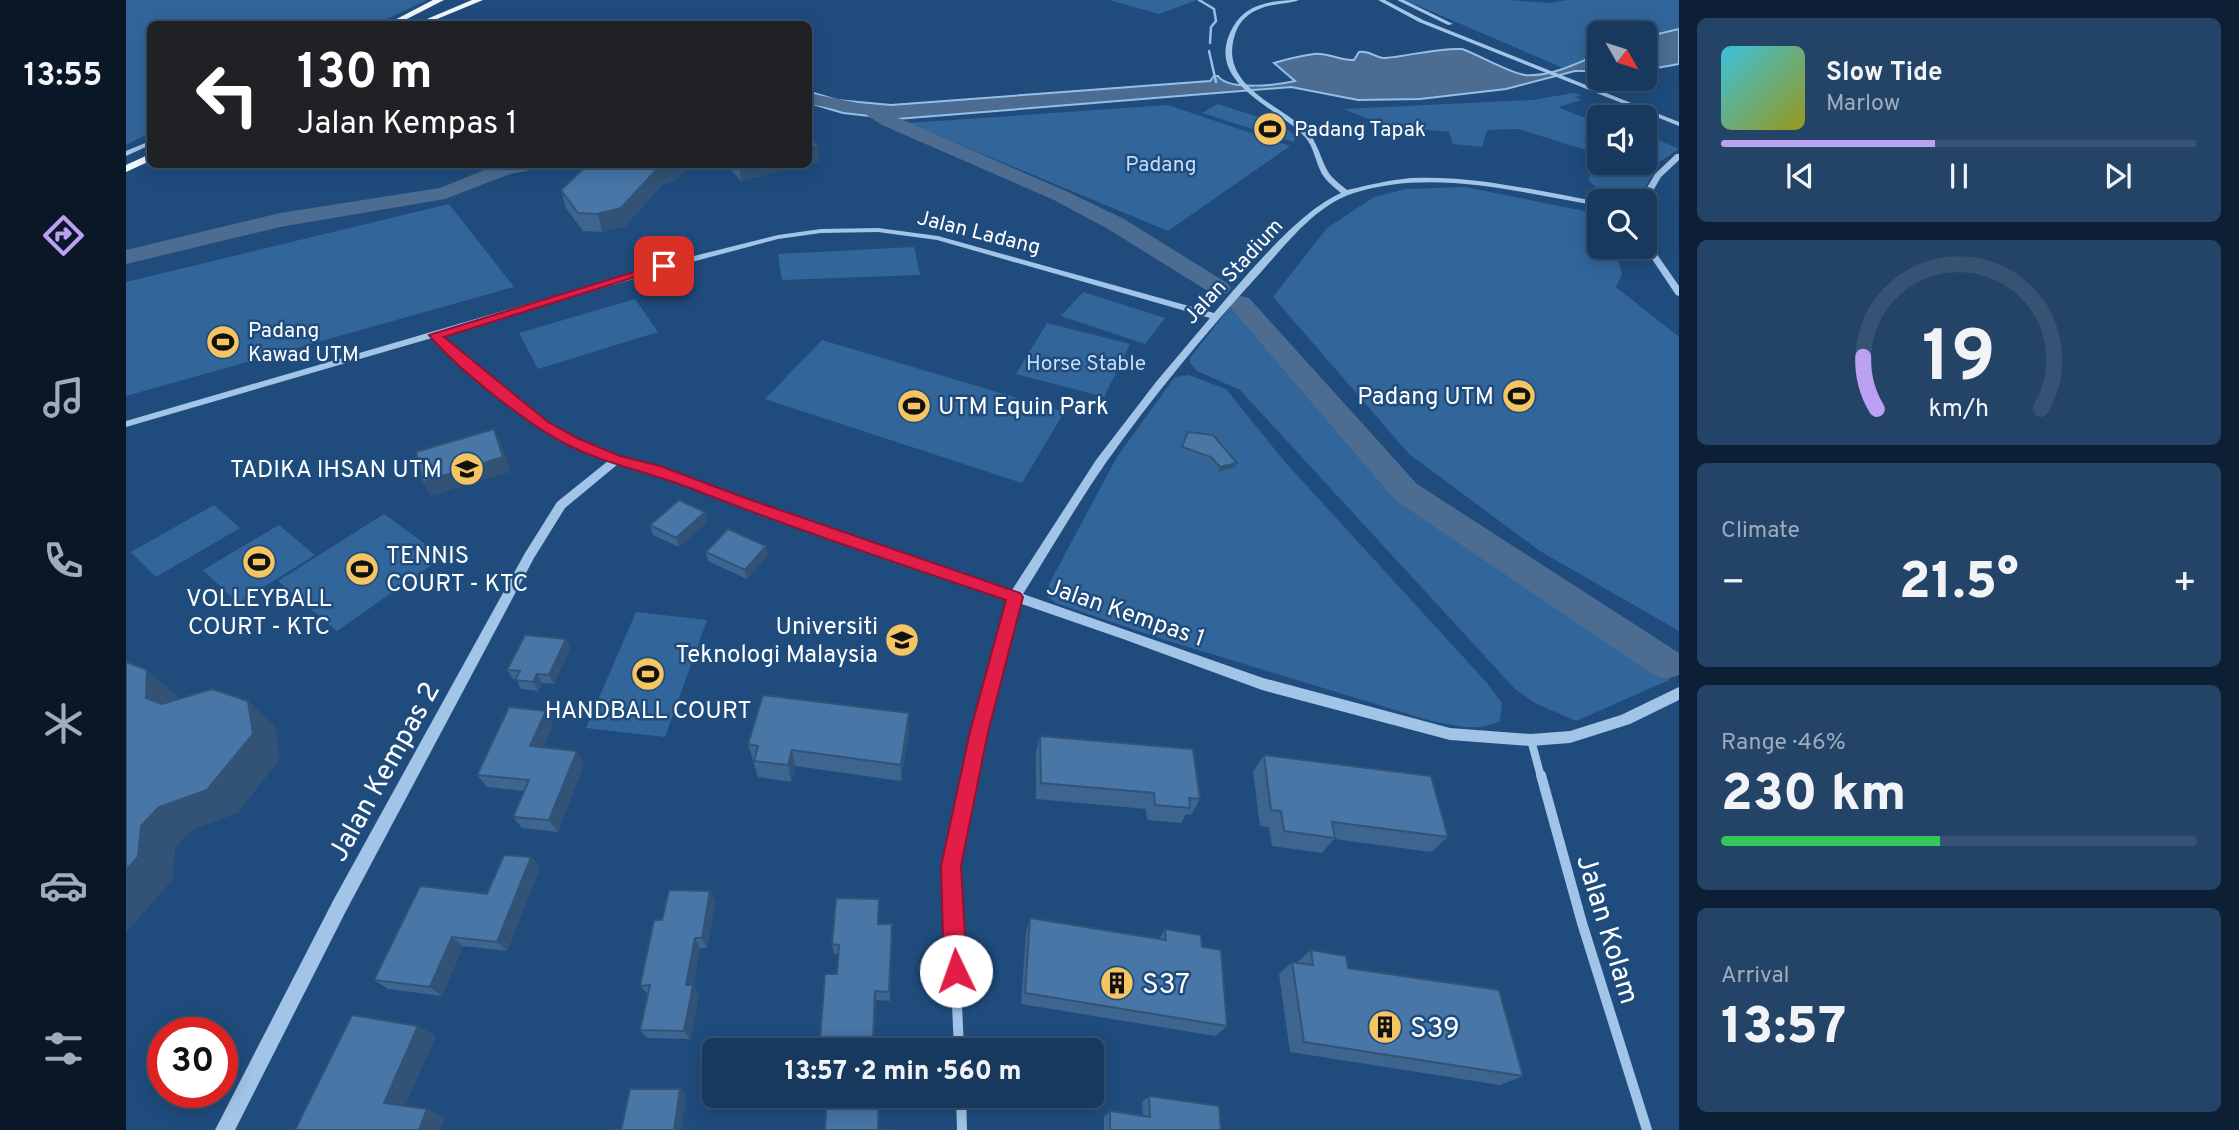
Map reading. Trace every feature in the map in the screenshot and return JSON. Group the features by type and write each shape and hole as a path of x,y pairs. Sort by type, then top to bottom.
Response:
{"highway":[{"path":"397,21 440,0"},
{"path":"426,21 479,0"},
{"path":"126,156 147,146"},
{"path":"126,169 147,158"}],"street":[{"path":"1296,0 1254,9 1242,19 1231,36 1229,61 1238,80 1304,131 1315,144 1330,179 1346,193"},
{"path":"1381,0 1421,21 1679,124"},
{"path":"1400,0 1464,31 1679,116"},
{"path":"1650,189 1658,176 1679,156"},
{"path":"1330,179 1328,190 1336,200"},
{"name":"Jalan Stadium","path":"1015,597 1100,463 1214,316 1296,230 1346,193 1397,181 1455,180 1587,202"},
{"name":"Jalan Ladang","path":"126,424 685,261 778,237 821,231 878,230 938,238 1214,316"},
{"path":"1656,259 1679,293"},
{"name":"Jalan Kempas 1","path":"435,335 543,425 572,442 616,460 655,469 742,503 1262,684 1450,734 1531,740 1570,737 1625,720 1679,693"},
{"name":"Jalan Kempas 2","path":"225,1130 340,905 529,556 561,505 616,460"},
{"path":"958,1038 951,866 979,732 1015,597"},
{"name":"Jalan Kolam","path":"1531,740 1582,923 1647,1130"},
{"path":"961,1108 962,1130"}],"green space":[{"path":"126,0 427,0 382,21 147,21 147,134 126,145"},
{"path":"1109,0 1197,0 1159,14"},
{"path":"1405,0 1509,0 1549,3 1567,0 1679,0 1679,29 1657,34 1657,21 1587,21 1587,60 1563,68"},
{"path":"1573,93 1581,95 1575,97 1581,100 1558,107 1587,119 1587,138 1584,139 1587,150 1518,129 1487,130 1482,147 1453,144 1449,132 1386,126 1343,109 1533,100"},
{"name":"Padang Tapak","path":"1218,104 1277,123 1297,136 1293,142 1202,113"},
{"name":"Padang","path":"1168,105 1290,146 1168,231 908,123"},
{"path":"1657,139 1679,149 1657,164"},
{"path":"1591,175 1652,175 1644,189 1601,189 1588,179"},
{"name":"Padang UTM","path":"1465,187 1587,212 1587,259 1618,259 1622,274 1616,287 1679,337 1679,631 1540,551 1409,454 1273,297 1327,228 1374,197 1406,189"},
{"name":"Padang Kawad UTM","path":"449,204 514,287 126,396 126,282"},
{"path":"914,247 920,275 782,280 778,254"},
{"name":"UTM Equin Park","path":"1083,292 1165,318 1145,344 1061,316"},
{"path":"635,299 658,332 538,369 519,333"},
{"path":"1234,302 1403,496 1661,666 1669,680 1576,721 1535,703 1515,689 1240,390 1197,371 1190,363 1190,358"},
{"name":"Horse Stable","path":"1047,323 1130,344 1104,397 1016,374"},
{"name":"UTM Equin Park","path":"822,340 1064,412 1022,483 765,399"},
{"path":"1189,375 1226,389 1285,462 1487,683 1502,703 1500,721 1474,727 1428,720 1159,638 1056,603 1048,597 1049,584 1117,457 1175,377"},
{"path":"214,505 240,528 156,577 131,552"},
{"name":"TENNIS COURT - KTC","path":"384,514 443,557 337,631 278,581"},
{"name":"VOLLEYBALL COURT - KTC","path":"279,525 315,555 238,603 203,570"},
{"name":"HANDBALL COURT","path":"636,612 707,620 665,737 586,728"}],"shaded area":[{"path":"1679,29 1679,64 1657,68 1657,34"},
{"path":"1462,49 1525,75 1553,72 1587,59 1587,71 1575,71 1506,89 1420,99 1358,100 1291,87 897,119 843,113 812,104 814,93 837,100 891,105 1210,81 1214,76 1232,84 1266,85 1295,81 1274,63 1304,56 1319,54 1354,60 1359,52 1366,52 1385,58"}],"building":[{"path":"584,168 658,168 621,208 598,214 578,213 561,190"},
{"path":"494,429 503,457 423,482 416,452"},
{"path":"1188,432 1213,435 1237,463 1220,467 1211,457 1182,447"},
{"path":"679,500 705,512 676,538 650,525"},
{"path":"728,529 766,546 745,570 706,552"},
{"path":"525,635 566,639 549,675 537,674 533,682 515,680 520,671 507,670"},
{"path":"126,662 147,670 146,698 162,704 212,689 248,701 253,734 207,790 159,807 141,826 138,857 126,870"},
{"path":"763,695 909,713 901,765 792,750 788,765 754,761 758,746 748,744"},
{"path":"509,707 546,711 530,746 577,751 549,820 513,817 529,780 477,775"},
{"path":"1040,736 1193,749 1200,799 1189,798 1190,808 1155,805 1154,793 1041,783"},
{"path":"1264,755 1431,776 1448,837 1332,822 1335,838 1284,831 1281,811 1271,810"},
{"path":"504,855 531,857 497,942 452,937 430,987 374,980 420,886 487,894"},
{"path":"669,890 710,891 702,938 695,938 686,985 693,985 684,1031 640,1030 650,985 640,986 654,920 662,920"},
{"path":"836,898 879,899 878,924 892,924 889,992 875,991 873,1038 820,1038 825,974 837,974 839,945 832,944"},
{"name":"S37","path":"1030,918 1166,940 1165,929 1201,935 1202,947 1221,950 1227,1026 1025,993"},
{"name":"S39","path":"1311,950 1346,956 1348,968 1499,990 1523,1076 1304,1042 1292,962 1313,965"},
{"path":"352,1015 418,1026 384,1103 427,1109 419,1130 295,1130"},
{"path":"630,1089 680,1089 674,1130 621,1130"},
{"path":"1149,1096 1219,1106 1221,1130 1110,1130 1110,1111 1150,1117"},
{"path":"826,1108 879,1108 878,1130 825,1130"}],"waterway":[{"path":"1199,0 1214,9 1216,21 1211,27 1210,43"},
{"path":"1209,51 1216,82"},
{"path":"812,100 872,111 889,121 1061,196 1116,224 1219,288"},
{"path":"126,257 280,220 445,193 511,168"},
{"path":"1240,303 1406,492 1667,664"}],"place":[{"name":"Padang Tapak","path":"1270,129"},
{"name":"Padang Kawad UTM","path":"223,342"},
{"name":"Padang UTM","path":"1519,396"},
{"name":"UTM Equin Park","path":"914,406"},
{"name":"TADIKA IHSAN UTM","path":"467,469"},
{"name":"VOLLEYBALL COURT - KTC","path":"259,562"},
{"name":"TENNIS COURT - KTC","path":"362,569"},
{"name":"Universiti Teknologi Malaysia","path":"902,640"},
{"name":"HANDBALL COURT","path":"648,674"},
{"name":"S37","path":"1117,983"},
{"name":"S39","path":"1385,1027"}],"route":[{"path":"664,266 435,335 543,425 572,442 616,460 655,469 742,503 1015,597 979,732 951,866 956,971"}]}
